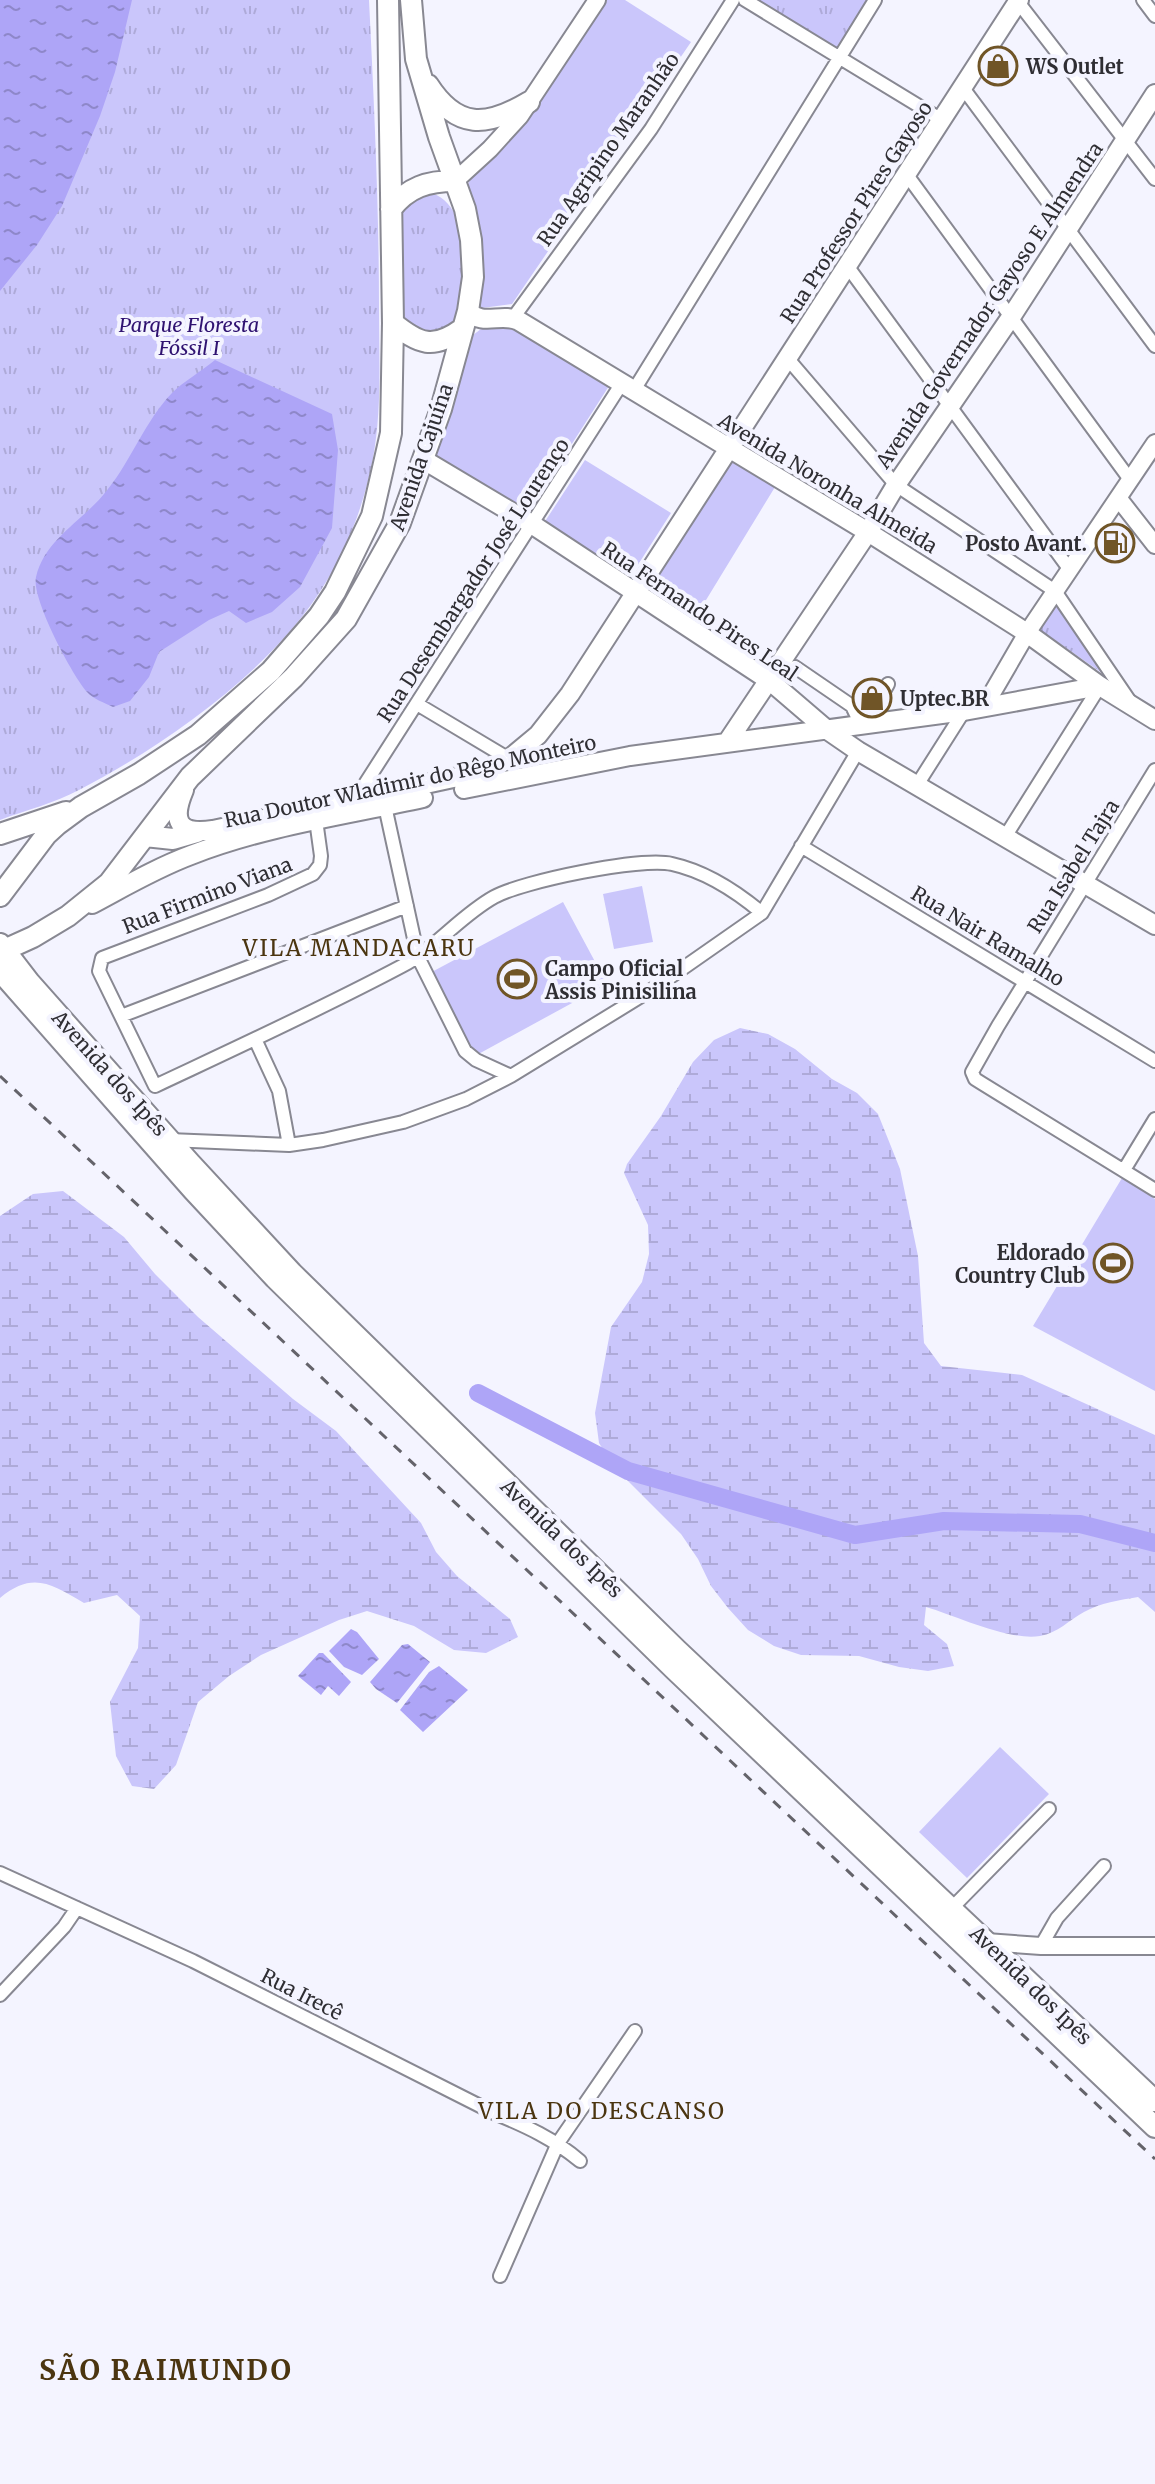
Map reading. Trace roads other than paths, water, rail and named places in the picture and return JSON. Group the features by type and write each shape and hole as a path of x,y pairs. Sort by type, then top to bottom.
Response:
{"main road":[{"name":"Avenida Cajuína","path":"0,896 46,835 81,807 172,754 234,706 294,647 335,592 372,516 391,433 393,323 388,0"},
{"name":"Avenida Cajuína","path":"1,948 33,937 68,916 109,883 190,777 294,677 346,619 400,523 424,460 465,320 473,277 465,209 416,59 411,0"},
{"name":"Rua Professor Pires Gayoso","path":"307,818 356,798 481,772 509,759 538,735 555,715 636,594 1018,1"},
{"path":"416,59 437,98 444,107 461,117 490,119 529,102"},
{"name":"Avenida Governador Gayoso E Almendra","path":"728,741 1011,317 1155,94"},
{"path":"391,209 417,187 434,181 455,181"},
{"name":"Avenida Noronha Almeida","path":"465,320 513,318 868,532 1027,633 1100,686 1155,720"},
{"path":"393,323 407,335 428,343 442,341 465,320"},
{"name":"Rua Fernando Pires Leal","path":"424,460 533,525 770,681 826,729 858,751 1155,925"},
{"name":"Rua Doutor Wladimir do Rêgo Monteiro","path":"68,916 167,864 307,818 728,741 826,729 858,719 964,711 1100,686"},
{"path":"190,777 177,814 182,826 197,832"},
{"path":"0,834 81,807"},
{"path":"145,836 173,839 197,832 307,818"},
{"name":"Avenida dos Ipês","path":"1,948 169,1140 434,1425"},
{"name":"Avenida dos Ipês","path":"0,971 238,1240 980,1948 1155,2127"},
{"name":"Avenida dos Ipês","path":"671,1654 951,1909 980,1948"},
{"name":"Avenida dos Ipês","path":"1008,1976 1155,2101"}],"street":[{"path":"455,181 490,149 529,102 597,0"},
{"name":"Rua Agripino Maranhão","path":"513,318 651,129 733,0"},
{"path":"745,0 942,120"},
{"name":"Rua Desembargador José Lourenço","path":"356,798 533,525 628,387 875,0"},
{"path":"1143,0 1155,16"},
{"path":"1018,1 1155,179"},
{"path":"963,88 1155,346"},
{"path":"907,175 1131,481"},
{"path":"848,267 1070,570"},
{"path":"788,359 896,485 1055,591 1131,703"},
{"path":"984,707 1027,633 1155,443"},
{"path":"1119,499 1155,545"},
{"path":"795,667 852,706 858,719 874,709 888,684"},
{"path":"1005,837 1100,686"},
{"path":"417,704 509,759"},
{"path":"917,785 964,711"},
{"path":"169,1140 289,1145 345,1136 403,1122 466,1099 511,1076 656,987 762,913 858,751"},
{"name":"Rua Isabel Tajra","path":"1124,1170 975,1079 972,1072 1155,770"},
{"path":"385,806 418,957 465,1051 476,1060 511,1076"},
{"name":"Rua Firmino Viana","path":"121,1016 99,971 105,954 268,895 313,874 320,865 321,856 307,818"},
{"name":"Rua Nair Ramalho","path":"801,846 1155,1061"},
{"path":"407,906 121,1016 155,1086 418,957 470,914 507,891 542,880 663,862 697,872 762,913"},
{"path":"255,1039 279,1091 289,1145"},
{"path":"1155,1119 1124,1170 1155,1190"},
{"path":"951,1909 1049,1809"},
{"path":"1008,1976 1023,1958 1041,1946 1057,1918 1104,1866"},
{"name":"Rua Irecê","path":"0,1873 206,1968 558,2143 580,2161"},
{"path":"0,1995 64,1927 77,1908"},
{"path":"980,1948 1155,1946"},
{"path":"500,2276 558,2143 635,2031"}],"water":[{"path":"0,0 132,0 115,72 62,206 37,245 0,291"},
{"path":"215,360 332,414 338,450 332,528 300,587 272,612 246,623 229,611 209,620 159,652 149,677 130,701 113,707 90,694 72,670 46,618 36,577 48,551 99,500 117,477 162,404"},
{"path":"351,1629 379,1659 362,1675 344,1667 329,1651"},
{"path":"408,1644 430,1662 397,1703 370,1682 402,1645"},
{"path":"319,1653 323,1653 351,1682 339,1696 328,1686 321,1695 298,1676"},
{"path":"439,1666 468,1690 423,1732 400,1710 429,1672"}],"waterway":[{"path":"478,1393 628,1471 855,1535 944,1521 1080,1524 1155,1543"}],"railway":[{"path":"0,1076 1155,2159"}],"place":[{"name":"WS Outlet","path":"998,66"},
{"name":"Posto Avant.","path":"1115,543"},
{"name":"Uptec.BR","path":"872,698"},
{"name":"Campo Oficial Assis Pinisilina","path":"517,979"},
{"name":"Eldorado Country Club","path":"1113,1263"}],"district":[{"name":"VILA MANDACARU","path":"359,948"},
{"name":"VILA DO DESCANSO","path":"602,2111"},
{"name":"SÃO RAIMUNDO","path":"166,2370"}],"park label":[{"name":"Parque Floresta Fóssil I","path":"189,336"}]}
